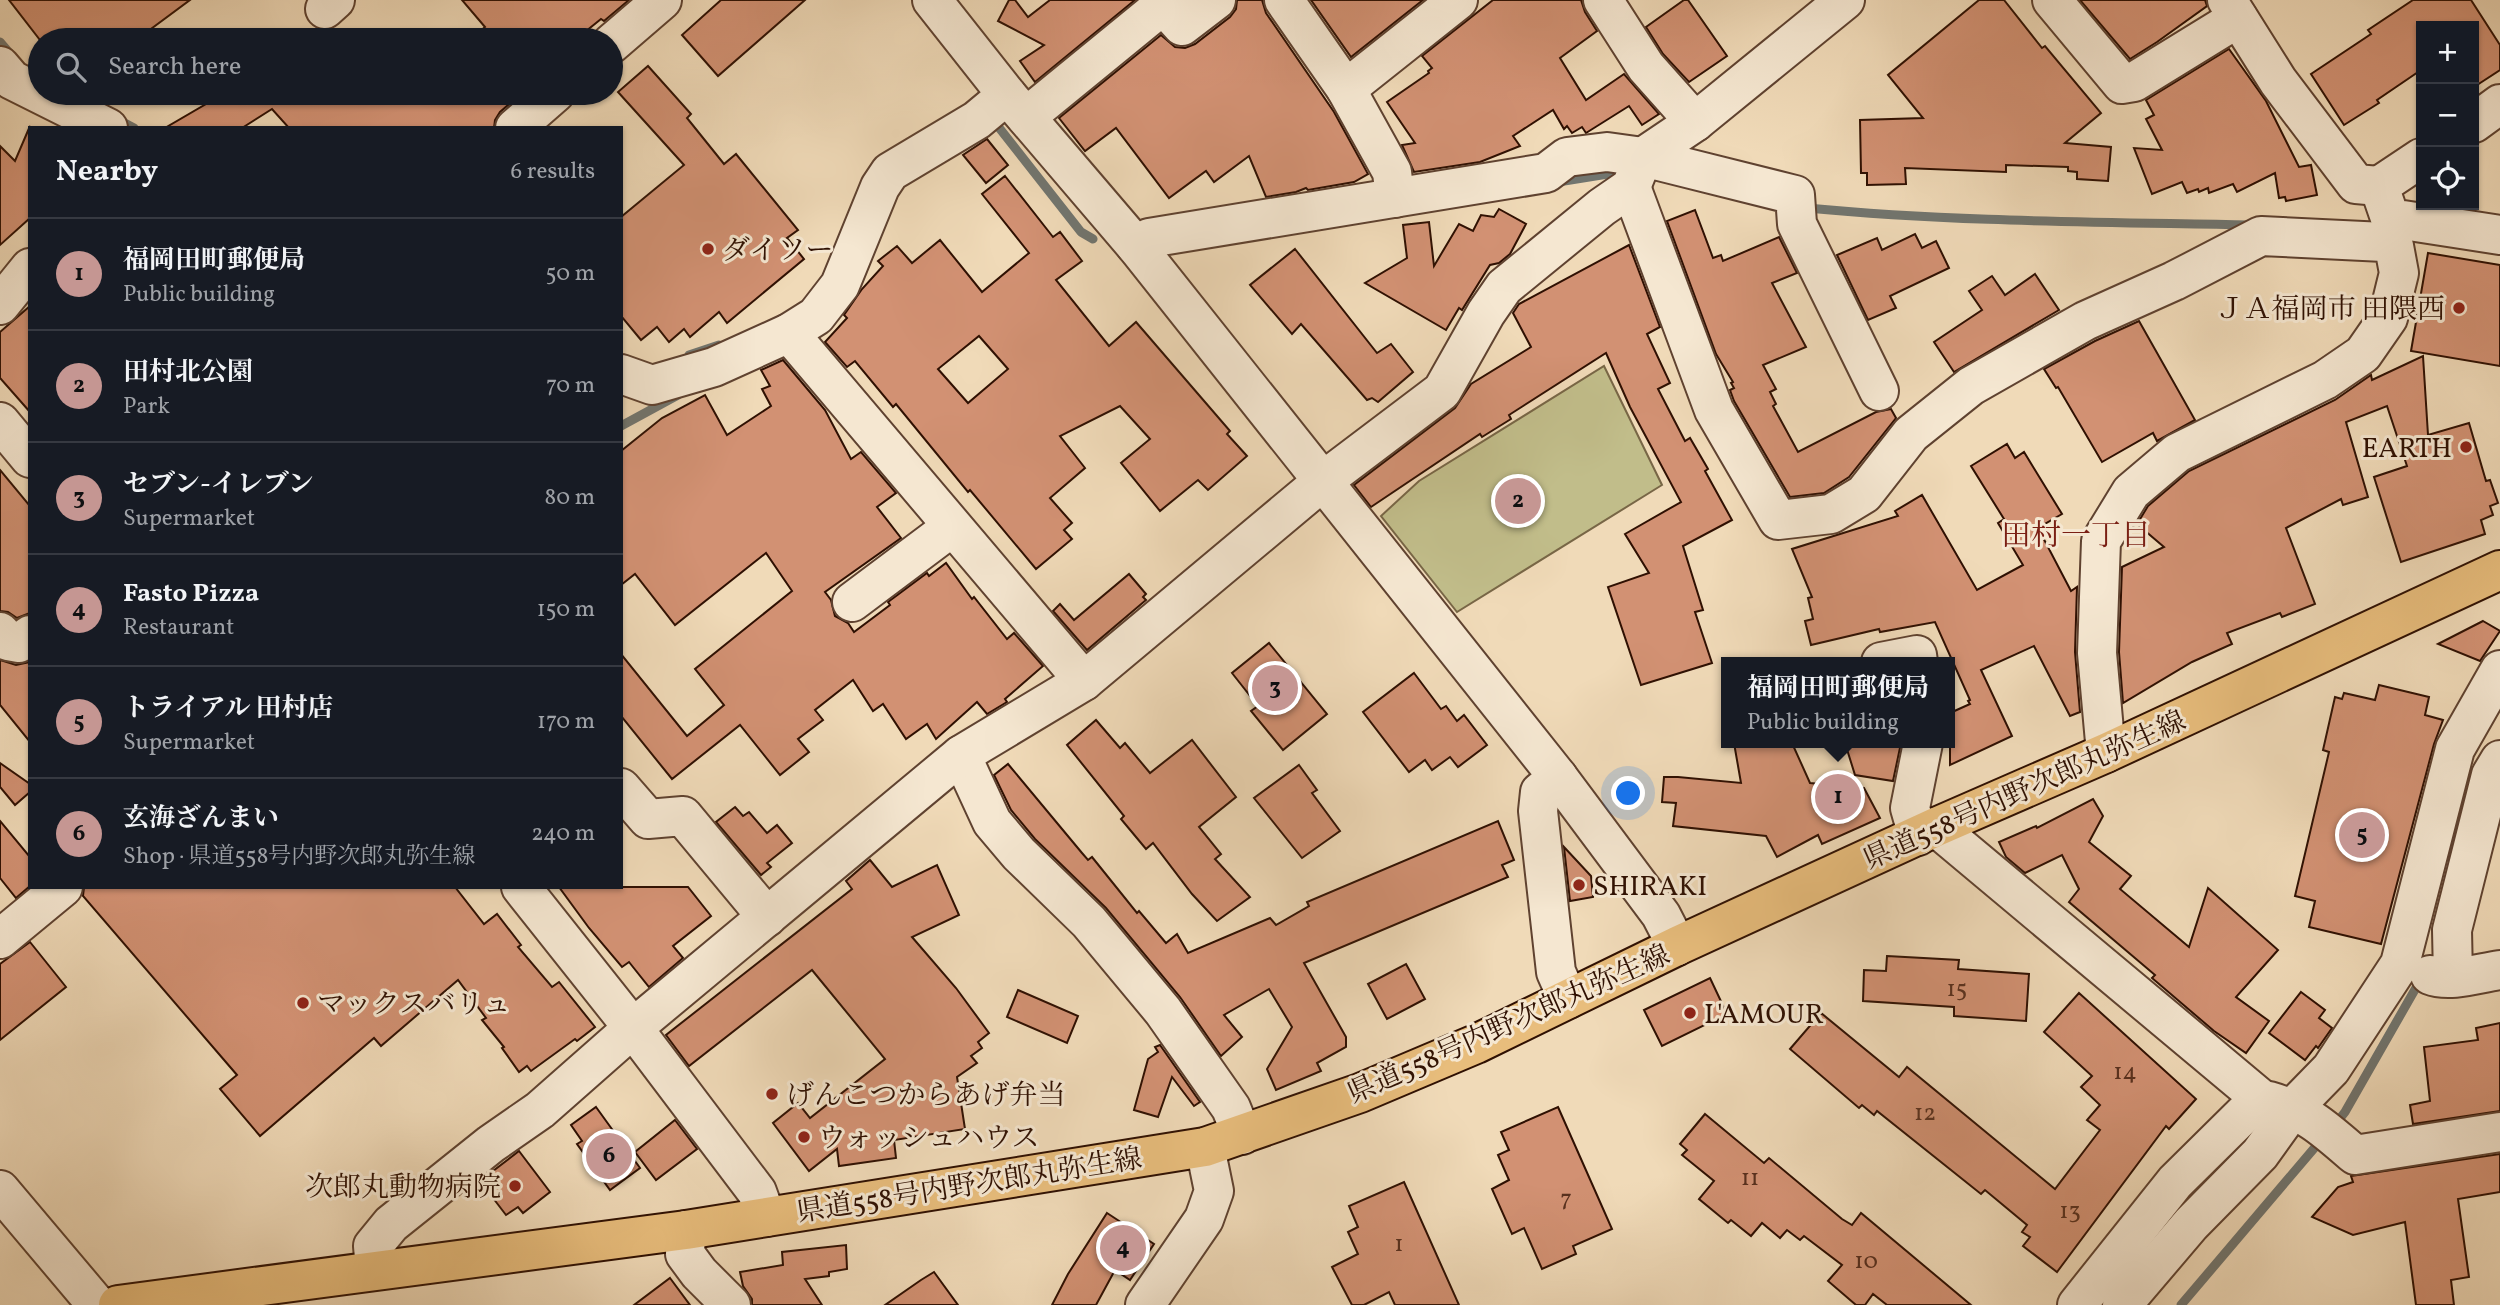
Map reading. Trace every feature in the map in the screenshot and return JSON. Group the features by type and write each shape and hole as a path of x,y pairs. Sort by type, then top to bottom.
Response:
{"main road":[{"name":"県道558号内野次郎丸弥生線","path":"118,1305 303,1293 375,1269 685,1230 1205,1147 1360,1093 1476,1044 1677,946 1927,831 2106,753 2500,570"}],"street":[{"path":"623,34 662,0"},
{"path":"932,0 1017,106 1136,246 1558,777 1661,915 1677,946"},
{"path":"623,375 652,385 714,367 789,333 816,316 840,285 880,187 890,172 977,120 1017,106 1163,5 1182,26 1216,0"},
{"path":"1284,0 1346,89 1392,172 1395,198"},
{"path":"1346,89 1458,0"},
{"path":"1603,0 1646,67 1695,122"},
{"path":"375,1269 373,1246 391,1224 491,1144 540,1110 633,1028 961,755 1084,681 1323,481 1442,391 1486,313 1504,287 1602,206 1695,122 1845,0"},
{"path":"2052,0 2122,85 2134,82 2233,9 2278,81 2356,184 2384,215 2399,274 2388,318 2363,354 2325,380 2177,453 2131,492 2101,541 2097,653 2106,753"},
{"path":"0,66 12,80 28,88"},
{"path":"2479,119 2500,104"},
{"path":"62,105 104,126"},
{"path":"517,126 541,105"},
{"path":"1136,246 1149,238 1546,173 1567,157 1607,152 1637,172 1795,195 1797,224 1879,391"},
{"path":"2384,215 2416,166"},
{"path":"1637,172 1714,410 1778,520 1831,514 1864,494 1911,434 1971,386 2085,321 2174,281 2261,236 2384,215 2500,235"},
{"path":"0,305 28,270"},
{"path":"789,333 1084,681"},
{"path":"0,422 28,456"},
{"path":"852,602 953,527"},
{"path":"0,632 8,641 19,643 28,636"},
{"path":"2122,1305 2190,1224 2260,1154 2290,1110 2332,1069 2400,964 2455,748 2500,670"},
{"path":"1922,748 1910,808 1927,831 2290,1110 2355,1155 2500,1132"},
{"path":"961,755 992,822 1019,854 1089,922 1163,1012 1231,1108 1242,1135"},
{"path":"2445,978 2452,930 2491,775 2500,760"},
{"path":"1558,777 1540,792 1538,811 1556,972 1568,999"},
{"path":"623,790 648,819 683,816 767,917"},
{"path":"0,939 61,889"},
{"path":"523,889 633,1028 757,1192 766,1217"},
{"path":"2400,964 2445,978 2500,970"},
{"path":"2077,1305 2175,1182 2290,1110"},
{"path":"1145,1305 1204,1219 1214,1191 1205,1147"},
{"path":"0,1190 97,1305"},
{"path":"685,1230 685,1254 699,1273 731,1305"}],"shaded area":[{"path":"1604,366 1662,485 1457,612 1381,516 1419,481"}],"building":[{"path":"9,0 190,0 152,28 31,28"},
{"path":"462,0 629,0 604,21 601,19 590,28 485,27"},
{"path":"721,0 805,0 718,76 682,35"},
{"path":"1009,0 1015,0 1028,17 1050,0 1135,0 1035,82 1020,61 1044,45 998,21"},
{"path":"1237,0 1262,0 1266,13 1334,112 1368,174 1354,182 1308,190 1306,188 1266,197 1249,156 1214,182 1206,171 1169,198 1116,128 1085,151 1059,118 1161,35 1175,47 1185,48 1195,44 1230,17 1236,9"},
{"path":"1311,0 1423,0 1351,57"},
{"path":"1493,0 1581,0 1597,31 1560,58 1586,100 1624,74 1659,114 1642,125 1629,106 1586,133 1582,127 1572,133 1567,126 1564,129 1553,110 1513,136 1520,146 1480,162 1414,172 1402,145 1415,143 1387,102 1429,73 1432,68 1422,56"},
{"path":"1684,0 1688,0 1727,56 1689,82 1663,54 1646,27"},
{"path":"1979,0 2004,0 2042,48 2045,46 2101,113 2065,143 2111,147 2108,181 2077,179 2077,172 2068,171 2068,167 2006,165 2006,172 1905,168 1906,184 1867,185 1867,173 1861,173 1860,120 1923,118 1888,75"},
{"path":"2080,0 2205,0 2207,6 2130,59"},
{"path":"2413,0 2471,0 2500,45 2500,70 2479,84 2479,21 2416,21 2416,73 2377,100 2379,103 2344,125 2311,74 2371,34 2368,30"},
{"path":"2229,49 2266,101 2299,167 2311,165 2317,195 2286,201 2285,197 2279,198 2275,173 2237,192 2233,184 2209,193 2208,188 2187,193 2182,182 2152,194 2134,148 2162,150 2146,119 2154,115 2146,100"},
{"name":"ダイソー","path":"648,66 691,114 687,118 724,164 736,154 798,230 787,238 804,259 727,323 719,312 690,337 684,329 669,342 657,327 641,340 623,318 623,215 684,165 623,98 623,88"},
{"path":"204,105 508,105 500,112 494,126 287,126 272,109 245,126 168,126"},
{"path":"28,131 28,220 0,245 0,146 15,161"},
{"path":"987,139 1008,165 986,183 963,155"},
{"path":"1005,176 1053,237 1060,232 1082,261 1056,280 1109,346 1136,322 1230,431 1227,434 1247,456 1208,490 1198,480 1160,511 1121,463 1150,439 1120,406 1060,436 1085,468 1050,498 1072,523 1064,530 1072,539 1036,569 896,404 893,407 855,361 847,367 825,342 847,318 844,315 862,289 883,266 878,261 897,246 912,263 940,240 982,292 1029,253 982,194","holes":["979,336 1008,369 968,403 938,369"]},
{"path":"1499,209 1526,224 1510,254 1499,263 1490,265 1446,330 1365,283 1407,258 1403,225 1429,222 1434,266 1459,224 1473,231 1481,215 1494,217"},
{"path":"1695,210 1713,258 1721,255 1723,261 1779,237 1797,273 1772,283 1806,347 1763,365 1776,389 1770,392 1776,404 1773,406 1798,452 1876,412 1891,409 1896,418 1849,477 1824,493 1790,497 1734,401 1730,390 1734,388 1731,383 1733,382 1716,354 1667,221"},
{"path":"1915,234 1922,248 1936,241 1949,268 1890,296 1896,308 1868,320 1837,255 1877,238 1882,250"},
{"path":"1629,245 1660,327 1647,334 1670,383 1658,389 1685,441 1690,438 1708,469 1705,471 1732,520 1683,546 1703,610 1695,612 1712,663 1641,685 1608,587 1649,573 1625,534 1681,502 1630,407 1606,353 1509,415 1511,419 1482,437 1480,434 1371,507 1354,485 1455,408 1471,384 1531,347 1513,313 1519,304"},
{"path":"1295,249 1377,353 1391,344 1413,372 1378,402 1372,398 1367,400 1301,324 1292,334 1250,285"},
{"name":"ＪＡ福岡市 田隈西","path":"2428,253 2500,265 2500,366 2411,351"},
{"path":"2035,274 2059,310 1954,372 1934,342 1982,310 1969,291 1992,276 2005,295"},
{"path":"28,308 28,410 0,378 0,332"},
{"path":"2139,321 2195,420 2157,441 2153,433 2102,462 2058,387 2056,388 2044,369"},
{"path":"2423,356 2428,435 2469,423 2486,481 2490,480 2498,503 2490,506 2493,515 2481,520 2485,534 2401,562 2374,477 2407,466 2387,406 2346,422 2368,497 2343,505 2341,499 2286,528 2315,604 2282,617 2280,613 2227,633 2232,644 2192,662 2123,703 2119,652 2122,567 2164,547 2137,524 2148,506 2189,471 2335,400 2371,375 2372,380"},
{"path":"783,360 825,410 851,459 861,452 896,493 877,507 901,538 825,592 831,600 835,616 848,623 854,632 890,605 888,602 927,573 929,576 946,563 972,599 974,597 1007,639 1014,633 1043,666 1005,699 1007,702 987,714 977,702 936,739 927,724 906,739 883,704 873,711 853,680 815,710 823,720 798,739 809,752 780,775 740,725 672,779 623,718 623,656 687,736 724,705 695,669 792,591 766,553 675,625 635,574 623,583 623,449 662,418 705,395 727,435 771,406 762,389 770,386 761,370"},
{"path":"2007,444 2015,458 2024,452 2062,514 2038,528 2071,591 2077,587 2075,652 2080,712 2070,716 2034,646 1981,670 2012,736 1950,765 1950,748 1955,748 1955,711 1970,704 1970,700 1955,667 1955,657 1951,657 1935,622 1880,632 1879,629 1811,645 1805,621 1813,619 1808,598 1812,597 1792,549 1898,516 1895,511 1922,495 1977,590 2023,565 1998,523 2004,519 1971,466"},
{"path":"0,470 28,504 28,614 17,618 8,612 0,611"},
{"path":"1129,574 1146,594 1143,597 1146,600 1087,650 1053,611 1060,604 1074,620"},
{"path":"2483,621 2500,631 2480,661 2438,644"},
{"path":"1269,643 1327,714 1283,750 1251,711 1258,706 1232,673"},
{"path":"0,660 16,665 28,662 28,740 0,705"},
{"path":"1414,673 1441,709 1446,706 1457,721 1464,715 1487,745 1458,767 1450,757 1432,770 1425,760 1409,772 1363,712"},
{"path":"2379,685 2429,697 2425,715 2443,720 2434,744 2381,944 2309,927 2315,901 2295,896 2329,752 2323,750 2335,697 2342,699 2344,693 2375,700"},
{"path":"1096,720 1120,748 1125,743 1150,773 1192,740 1236,797 1199,827 1221,854 1215,859 1250,897 1217,921 1192,894 1153,843 1146,849 1121,819 1124,816 1067,745"},
{"path":"1735,748 1794,748 1810,783 1864,788 1880,818 1822,844 1818,835 1777,857 1766,836 1673,826 1676,803 1662,802 1664,777 1741,783"},
{"path":"1847,748 1900,748 1893,781 1855,775"},
{"path":"0,763 28,783 28,794 15,805 0,787"},
{"path":"1008,764 1088,860 1092,857 1137,913 1139,911 1166,943 1177,934 1188,953 1270,918 1276,925 1309,906 1307,902 1498,821 1514,860 1502,865 1508,877 1304,963 1346,1037 1346,1047 1317,1063 1321,1071 1276,1090 1267,1069 1292,1027 1269,989 1224,1015 1242,1037 1221,1056 1180,997 1106,908 1035,839 1011,810 994,775"},
{"path":"1299,765 1317,790 1312,793 1340,831 1302,858 1254,798"},
{"path":"2093,799 2103,816 2089,842 2131,876 2120,889 2189,947 2208,888 2278,950 2236,997 2269,1021 2246,1053 2214,1031 2152,978 2155,975 2069,902 2079,889 2062,855 2025,873 2006,857 1999,842 2036,826 2037,828"},
{"path":"735,807 743,816 749,812 767,833 777,825 792,843 767,863 771,867 761,875 716,822"},
{"path":"0,821 28,855 28,888 16,898 0,878"},
{"path":"1564,847 1591,876 1593,897 1570,901"},
{"path":"870,860 892,887 937,865 959,915 912,937 956,988 989,1033 978,1042 982,1048 971,1056 977,1063 957,1077 965,1129 894,1140 896,1158 839,1166 837,1149 809,1171 773,1123 798,1103 810,1118 885,1059 812,970 689,1066 666,1035 852,889 846,881"},
{"path":"688,887 711,916 673,946 683,958 649,987 629,962 622,967 560,889"},
{"name":"マックスバリュ","path":"84,889 457,889 484,924 497,914 521,945 518,947 552,987 559,982 595,1027 531,1071 527,1066 519,1072 502,1048 504,1047 482,1020 486,1018 458,980 381,1046 374,1038 260,1136 220,1089 237,1075 83,896"},
{"path":"30,942 66,987 0,1040 0,964"},
{"path":"1887,956 1959,960 1958,969 2029,974 2026,1021 1954,1016 1954,1007 1863,1001 1864,970 1886,971"},
{"path":"1406,964 1425,999 1387,1019 1368,984"},
{"path":"1710,978 1727,1014 1662,1046 1644,1010"},
{"path":"1018,990 1078,1016 1067,1043 1007,1017"},
{"path":"2301,992 2325,1010 2319,1018 2332,1028 2318,1048 2316,1046 2305,1060 2269,1033"},
{"path":"2079,993 2196,1099 2169,1129 2166,1126 2057,1272 2023,1246 2030,1237 2022,1232 2027,1225 1985,1190 1981,1194 1877,1111 1874,1115 1862,1105 1859,1108 1790,1049 1821,1013 1899,1077 1907,1067 2055,1189 2100,1130 2087,1120 2100,1105 2081,1087 2092,1076 2044,1032"},
{"path":"2500,1023 2500,1111 2413,1124 2410,1105 2430,1101 2424,1047 2478,1040 2476,1028"},
{"path":"1160,1045 1200,1102 1194,1106 1172,1077 1158,1117 1134,1110 1148,1059 1158,1052 1155,1047"},
{"path":"596,1107 640,1168 610,1190 577,1144 582,1141 571,1125"},
{"path":"1558,1107 1612,1229 1573,1246 1576,1254 1542,1269 1524,1228 1512,1234 1492,1189 1509,1180 1498,1155 1509,1150 1501,1132"},
{"path":"1705,1114 1764,1163 1769,1158 1842,1219 1852,1225 1861,1213 1971,1305 1887,1305 1873,1294 1865,1305 1856,1305 1828,1281 1842,1265 1804,1236 1800,1240 1787,1230 1780,1238 1762,1223 1751,1236 1731,1220 1728,1223 1699,1199 1714,1181 1682,1155 1687,1150 1680,1144"},
{"path":"675,1120 697,1149 656,1180 635,1152"},
{"name":"次郎丸動物病院","path":"519,1151 550,1192 523,1213 518,1207 506,1215 480,1181"},
{"path":"2500,1154 2500,1192 2458,1199 2469,1277 2451,1280 2454,1305 2416,1305 2405,1222 2353,1235 2312,1217 2338,1187 2353,1182 2351,1176"},
{"path":"1404,1182 1459,1305 1395,1305 1389,1292 1364,1305 1352,1305 1332,1267 1358,1254 1348,1232 1358,1227 1349,1206"},
{"path":"1107,1213 1154,1244 1130,1280 1115,1270 1096,1305 1052,1305 1068,1274"},
{"path":"846,1245 847,1269 829,1272 829,1276 805,1279 822,1305 752,1305 740,1272 783,1265 782,1252"},
{"path":"934,1272 958,1305 885,1305 921,1280"},
{"path":"670,1278 690,1305 634,1305"}],"waterway":[{"path":"0,42 12,56"},
{"path":"117,119 130,126"},
{"path":"993,120 1081,232 1093,239"},
{"path":"1558,182 1614,173"},
{"path":"1807,208 1973,219 2249,225"},
{"path":"689,355 719,345"},
{"path":"623,425 678,395"},
{"path":"2451,858 2460,802"},
{"path":"2334,1126 2345,1112 2421,979"},
{"path":"2181,1305 2322,1139"}],"place":[{"name":"ダイソー","path":"708,249"},
{"name":"ＪＡ福岡市 田隈西","path":"2459,308"},
{"name":"EARTH","path":"2466,447"},
{"name":"田村北公園","path":"1518,501"},
{"name":"セブン-イレブン","path":"1275,688"},
{"name":"福岡田町郵便局","path":"1838,797"},
{"name":"トライアル 田村店","path":"2362,835"},
{"name":"SHIRAKI","path":"1579,885"},
{"name":"マックスバリュ","path":"303,1003"},
{"name":"L'AMOUR","path":"1690,1013"},
{"name":"げんこつからあげ弁当","path":"772,1094"},
{"name":"ウォッシュハウス","path":"804,1137"},
{"name":"玄海ざんまい","path":"609,1156"},
{"name":"次郎丸動物病院","path":"515,1186"},
{"name":"Fasto Pizza","path":"1123,1248"}],"district":[{"name":"田村一丁目","path":"2076,535"}]}
